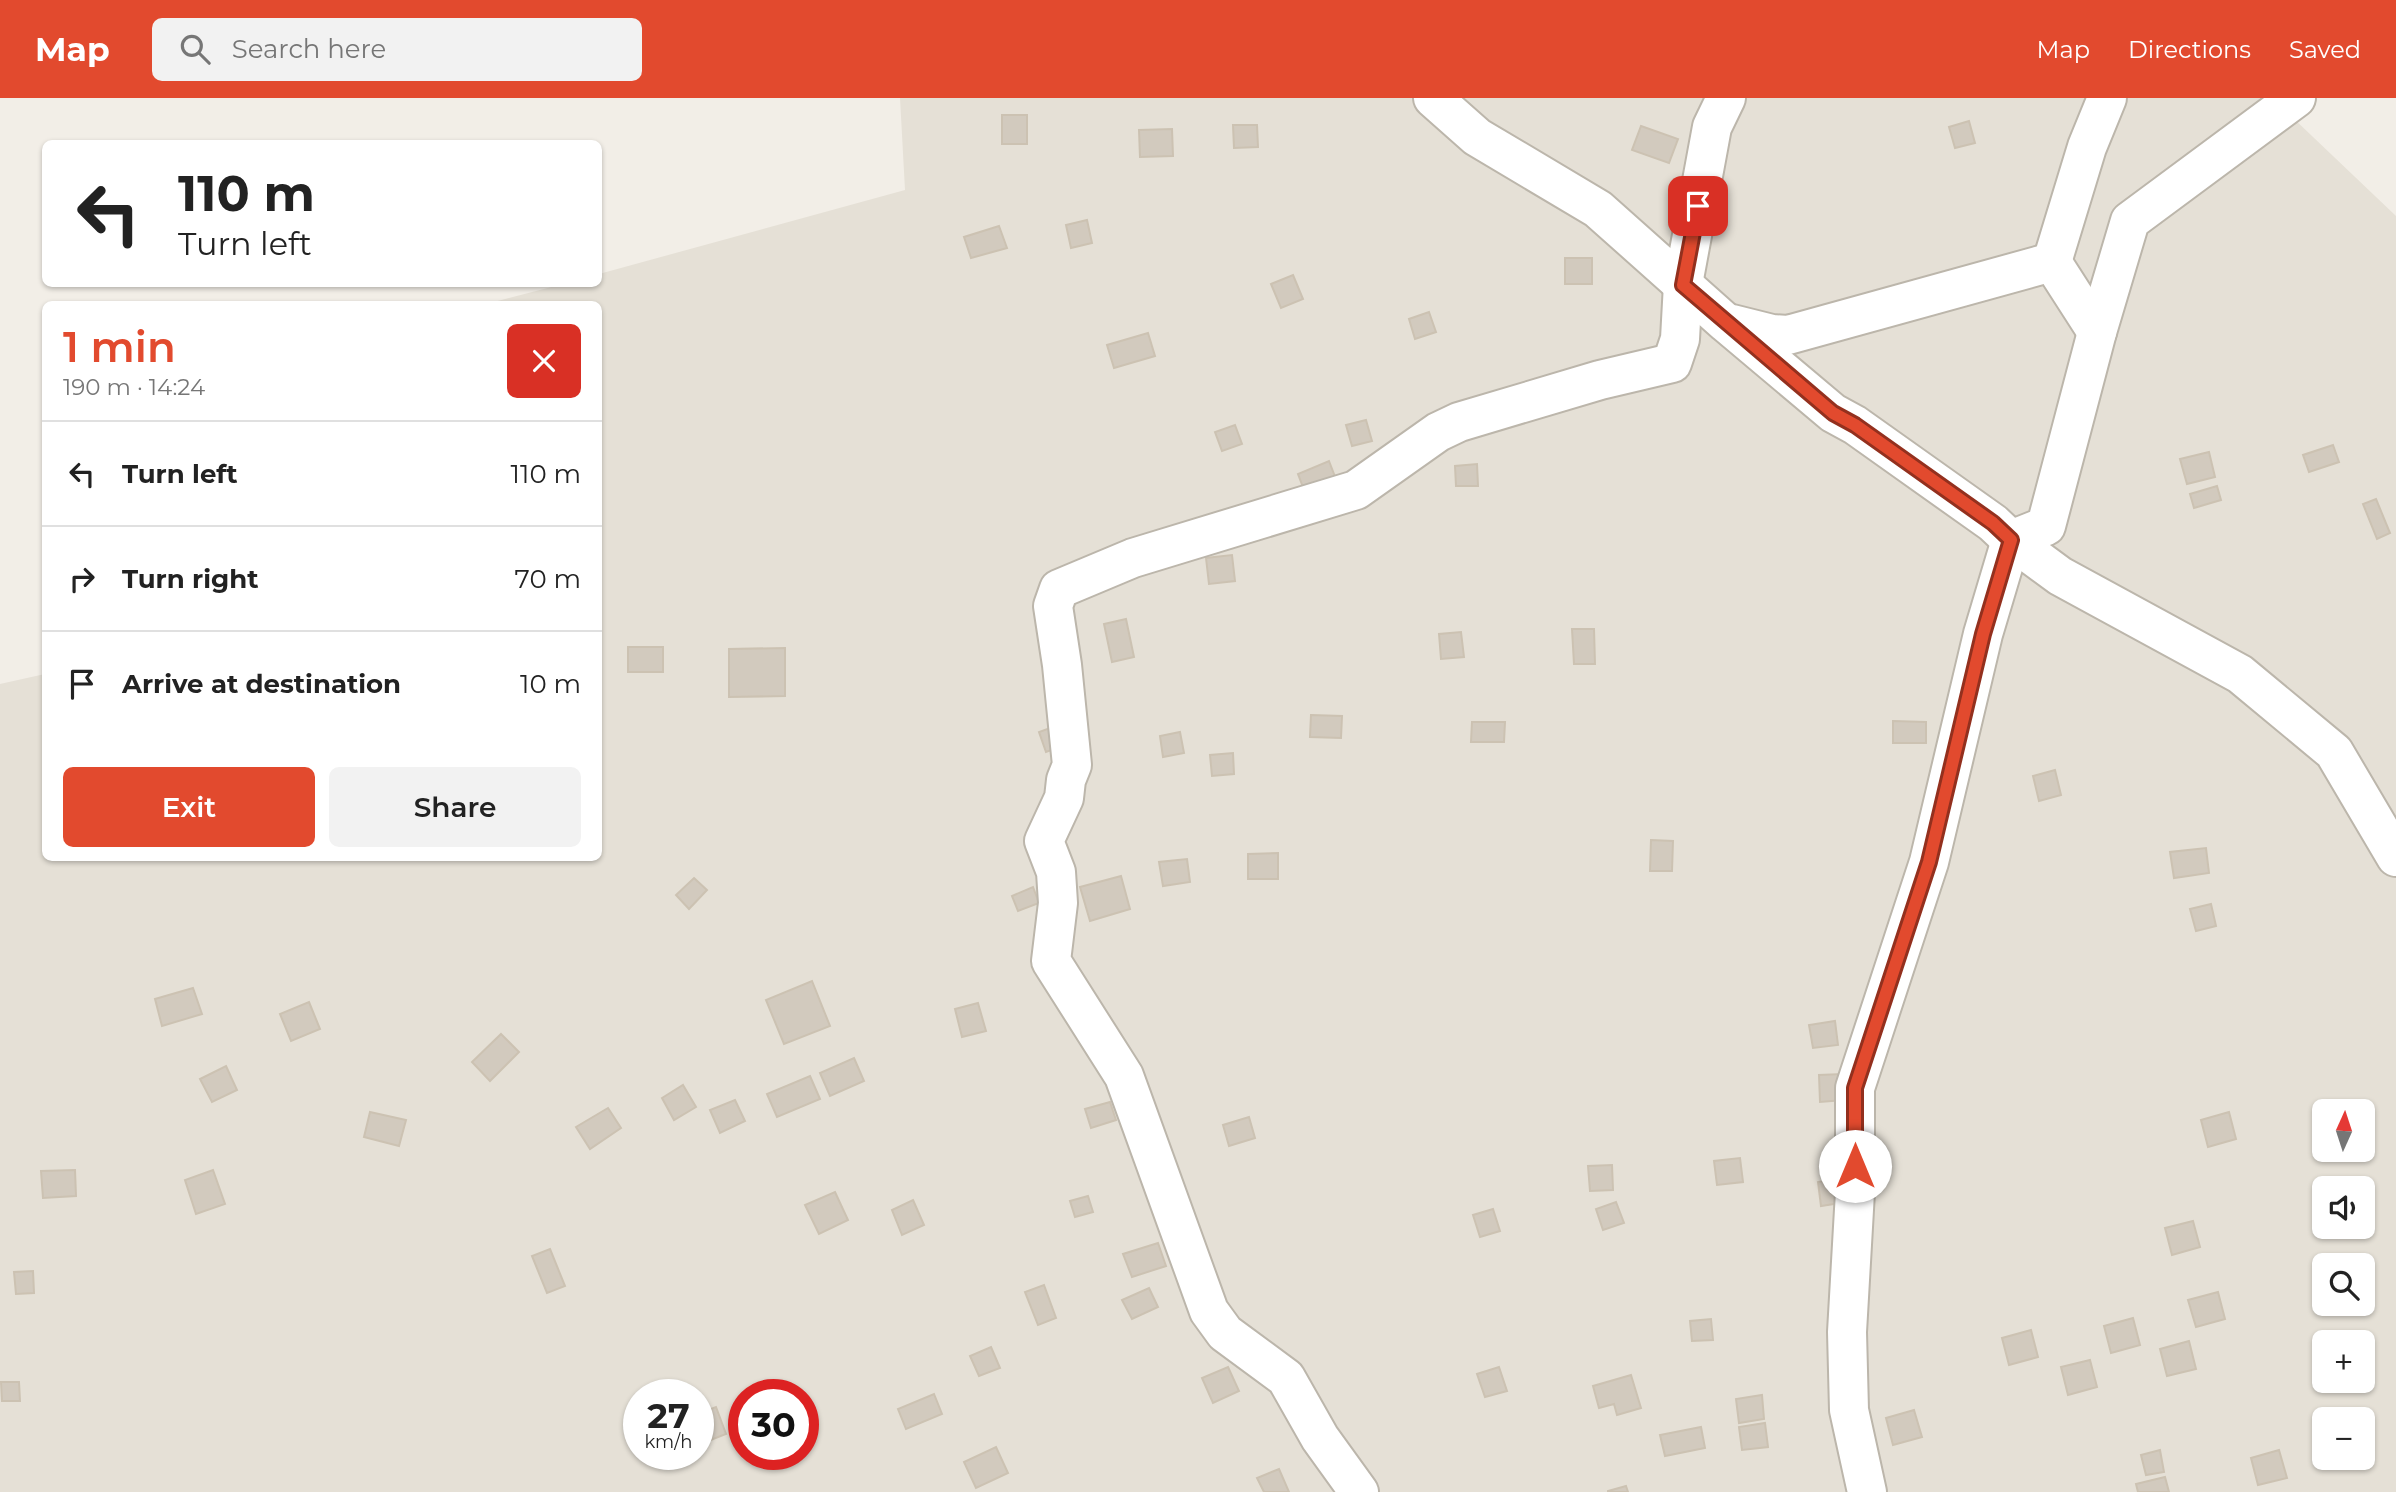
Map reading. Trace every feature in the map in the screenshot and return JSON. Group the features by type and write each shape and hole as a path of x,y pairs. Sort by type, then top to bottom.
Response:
{"street":[{"path":"1433,98 1477,137 1598,209 1726,323 1833,413 1855,425 1983,516 2060,576 2240,674 2334,752 2396,857"},
{"path":"1359,1492 1320,1438 1286,1378 1225,1333 1209,1311 1124,1076 1051,961 1057,892 1056,872 1044,841 1064,798 1066,780 1072,765 1053,606 1059,589 1133,558 1356,490 1438,432 1459,422 1601,380 1672,363 1680,339 1683,285 1712,127 1726,98"},
{"path":"2097,332 2052,262 2087,147 2107,98"},
{"path":"2011,540 2046,526 2097,332 2130,221 2296,98"},
{"path":"1726,323 1788,335 2052,262"},
{"path":"1867,1492 1849,1410 1847,1345 1855,1192 1855,1088 1929,862 1983,634 2011,540"}],"shaded area":[{"path":"900,98 2272,98 2396,216 2396,1492 0,1492 0,684 42,675 42,861 602,861 602,301 498,301 551,287 602,287 602,273 905,190"}],"building":[{"path":"1002,115 1027,115 1027,144 1002,144"},
{"path":"1969,121 1975,143 1955,148 1949,127"},
{"path":"1233,125 1257,125 1258,147 1234,148"},
{"path":"1641,126 1678,139 1669,163 1632,150"},
{"path":"1172,129 1173,156 1140,157 1139,130"},
{"path":"1087,220 1092,243 1071,248 1066,225"},
{"path":"999,226 1007,248 971,258 964,237"},
{"path":"1565,258 1592,258 1592,284 1565,284"},
{"path":"1293,275 1303,299 1281,308 1271,284"},
{"path":"1429,312 1436,332 1415,339 1409,319"},
{"path":"1148,333 1155,356 1114,368 1107,345"},
{"path":"1366,420 1372,441 1352,446 1346,425"},
{"path":"1235,425 1242,444 1222,451 1215,432"},
{"path":"2333,445 2339,462 2309,472 2303,455"},
{"path":"2209,452 2215,477 2187,484 2180,459"},
{"path":"1329,461 1337,482 1306,495 1298,474"},
{"path":"1477,464 1478,486 1456,486 1455,466"},
{"path":"2217,486 2221,500 2194,508 2190,494"},
{"path":"2376,499 2390,533 2377,539 2363,504"},
{"path":"1232,555 1235,581 1209,584 1206,558"},
{"path":"1126,619 1134,657 1112,662 1104,624"},
{"path":"1572,629 1594,629 1595,664 1574,664"},
{"path":"1461,632 1464,657 1441,659 1439,634"},
{"path":"628,647 663,647 663,672 628,672"},
{"path":"785,648 785,696 729,697 729,649"},
{"path":"1311,715 1342,716 1341,738 1310,737"},
{"path":"1893,721 1926,722 1926,743 1893,743"},
{"path":"1472,722 1505,722 1504,742 1471,742"},
{"path":"1061,724 1068,744 1046,752 1039,732"},
{"path":"1180,732 1184,753 1163,757 1160,736"},
{"path":"1233,753 1234,774 1212,776 1210,755"},
{"path":"2055,770 2061,795 2039,801 2033,776"},
{"path":"1651,840 1673,841 1672,871 1650,871"},
{"path":"2206,848 2209,873 2174,878 2170,852"},
{"path":"1278,853 1278,879 1248,879 1248,854"},
{"path":"1187,859 1190,882 1163,886 1159,862"},
{"path":"1121,876 1130,909 1090,921 1080,887"},
{"path":"694,878 707,890 689,909 676,895"},
{"path":"1033,887 1039,903 1018,911 1012,896"},
{"path":"2211,904 2216,926 2196,931 2190,909"},
{"path":"812,981 830,1026 784,1044 766,1000"},
{"path":"193,988 202,1014 162,1026 155,999"},
{"path":"309,1002 320,1029 291,1041 280,1014"},
{"path":"978,1003 986,1031 962,1037 955,1009"},
{"path":"1835,1021 1838,1045 1813,1048 1809,1025"},
{"path":"501,1034 519,1052 490,1081 472,1062"},
{"path":"854,1058 864,1081 830,1096 820,1073"},
{"path":"226,1066 237,1090 212,1102 200,1079"},
{"path":"1843,1074 1844,1100 1820,1102 1819,1075"},
{"path":"810,1076 820,1099 777,1117 767,1094"},
{"path":"683,1085 696,1107 674,1120 662,1098"},
{"path":"735,1100 745,1121 720,1133 710,1110"},
{"path":"1110,1102 1116,1120 1091,1128 1085,1109"},
{"path":"608,1108 621,1128 590,1149 576,1127"},
{"path":"370,1112 406,1120 399,1146 364,1137"},
{"path":"2229,1112 2236,1139 2208,1147 2201,1120"},
{"path":"1249,1117 1255,1138 1229,1146 1223,1125"},
{"path":"1740,1158 1743,1182 1717,1185 1714,1161"},
{"path":"1612,1165 1613,1190 1590,1191 1588,1166"},
{"path":"75,1170 76,1196 43,1198 41,1171"},
{"path":"213,1170 225,1204 196,1214 185,1180"},
{"path":"1843,1178 1847,1202 1821,1206 1818,1182"},
{"path":"835,1192 848,1220 819,1234 805,1205"},
{"path":"1088,1196 1093,1212 1075,1217 1070,1201"},
{"path":"913,1200 924,1225 902,1235 892,1210"},
{"path":"1616,1202 1624,1223 1603,1230 1596,1209"},
{"path":"1493,1209 1500,1231 1480,1237 1473,1215"},
{"path":"2193,1221 2200,1247 2172,1255 2165,1228"},
{"path":"1158,1243 1166,1266 1132,1277 1123,1254"},
{"path":"550,1249 565,1286 547,1293 532,1256"},
{"path":"33,1271 34,1293 16,1294 14,1272"},
{"path":"1044,1285 1056,1318 1038,1325 1025,1292"},
{"path":"1149,1288 1158,1307 1132,1319 1122,1300"},
{"path":"2218,1292 2225,1319 2196,1327 2188,1300"},
{"path":"2133,1318 2140,1345 2111,1353 2104,1326"},
{"path":"1711,1319 1713,1340 1692,1341 1690,1321"},
{"path":"2031,1330 2038,1357 2009,1365 2002,1338"},
{"path":"2189,1341 2196,1369 2167,1376 2160,1349"},
{"path":"991,1347 1000,1368 979,1376 970,1356"},
{"path":"2090,1360 2097,1387 2068,1395 2061,1367"},
{"path":"1228,1367 1239,1391 1213,1403 1202,1378"},
{"path":"1499,1367 1507,1391 1485,1397 1477,1374"},
{"path":"1631,1375 1641,1408 1617,1415 1614,1404 1599,1408 1593,1386"},
{"path":"1,1382 19,1382 20,1401 2,1401"},
{"path":"934,1394 942,1414 906,1429 898,1409"},
{"path":"1762,1395 1764,1419 1739,1423 1736,1399"},
{"path":"716,1407 726,1434 714,1439"},
{"path":"1914,1410 1922,1437 1893,1445 1886,1418"},
{"path":"1765,1423 1768,1447 1742,1450 1739,1427"},
{"path":"1701,1427 1705,1448 1665,1456 1660,1435"},
{"path":"996,1447 1008,1473 976,1488 964,1462"},
{"path":"2160,1450 2164,1472 2146,1475 2141,1455"},
{"path":"2279,1450 2287,1478 2258,1485 2251,1458"},
{"path":"1279,1469 1289,1492 1264,1492 1257,1478"},
{"path":"2165,1477 2169,1492 2138,1492 2136,1484"},
{"path":"1626,1486 1628,1492 1608,1492 1608,1491"}],"route":[{"path":"1698,206 1683,285 1833,413 1855,425 1993,523 2011,540 1983,634 1929,862 1855,1088 1855,1166"}]}
